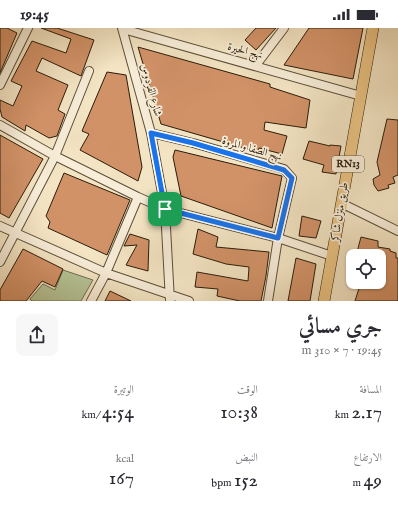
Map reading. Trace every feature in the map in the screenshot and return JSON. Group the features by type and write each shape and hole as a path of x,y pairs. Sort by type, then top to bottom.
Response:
{"main road":[{"name":"طريق منزل شاكر","path":"324,301 373,28"}],"street":[{"path":"0,85 28,28"},
{"path":"256,65 284,28"},
{"name":"نهج الحيرة","path":"122,29 256,65 360,96"},
{"name":"شارع الفردوس","path":"122,29 151,133 165,209 169,297"},
{"path":"0,262 55,156 89,71"},
{"path":"0,125 55,156 165,209 278,238 332,256"},
{"name":"نهج الصفا و المروة","path":"151,133 193,143 284,170 292,178 278,238 268,301"},
{"path":"91,301 106,273 138,197"},
{"path":"341,203 398,230"},
{"path":"0,226 106,273 169,297 189,301"}],"green space":[{"path":"63,270 93,280 81,301 32,301 30,299 43,284 55,290"}],"building":[{"path":"0,28 7,28 17,33 0,73"},
{"path":"41,28 57,28 94,40 81,76 42,58 36,71 68,85 58,110 65,114 57,136 49,138 26,125 25,131 2,117 0,109 0,100 13,106 22,86 11,81 32,41 66,53 71,39"},
{"path":"256,28 276,28 256,50 245,40"},
{"path":"309,28 363,28 353,79 284,65"},
{"path":"138,47 270,84 270,87 310,100 306,128 265,122 264,130 287,136 282,154 259,148 258,152 161,124"},
{"path":"107,72 126,75 142,167 138,181 80,150 89,134 82,131"},
{"path":"387,119 398,120 398,175 393,177 395,183 388,185 389,188 378,191 374,185 373,179 380,175 377,162"},
{"path":"0,135 43,159 9,218 0,213"},
{"path":"309,141 330,146 341,146 336,174 322,172 324,165 303,159"},
{"path":"175,150 282,176 272,228 181,196 173,157"},
{"path":"64,173 130,200 107,255 48,228 50,222 46,216"},
{"path":"302,216 321,221 316,238 299,236"},
{"path":"198,229 218,237 216,247 269,252 261,301 240,301 217,296 218,289 195,287 197,272 248,281 249,267 226,264 193,254"},
{"path":"130,234 149,240 148,271 126,265 137,245 124,246"},
{"path":"361,237 378,241 378,247 390,249 390,251 396,253 396,258 398,258 398,301 355,301 359,289 386,289 386,249 358,249"},
{"path":"23,249 63,269 55,287 42,281 26,301 0,301 0,290"},
{"path":"296,258 316,264 310,301 288,301"},
{"path":"110,291 131,301 105,301"}],"route":[{"path":"151,133 193,143 284,170 292,178 278,238 165,209 151,133"}]}
